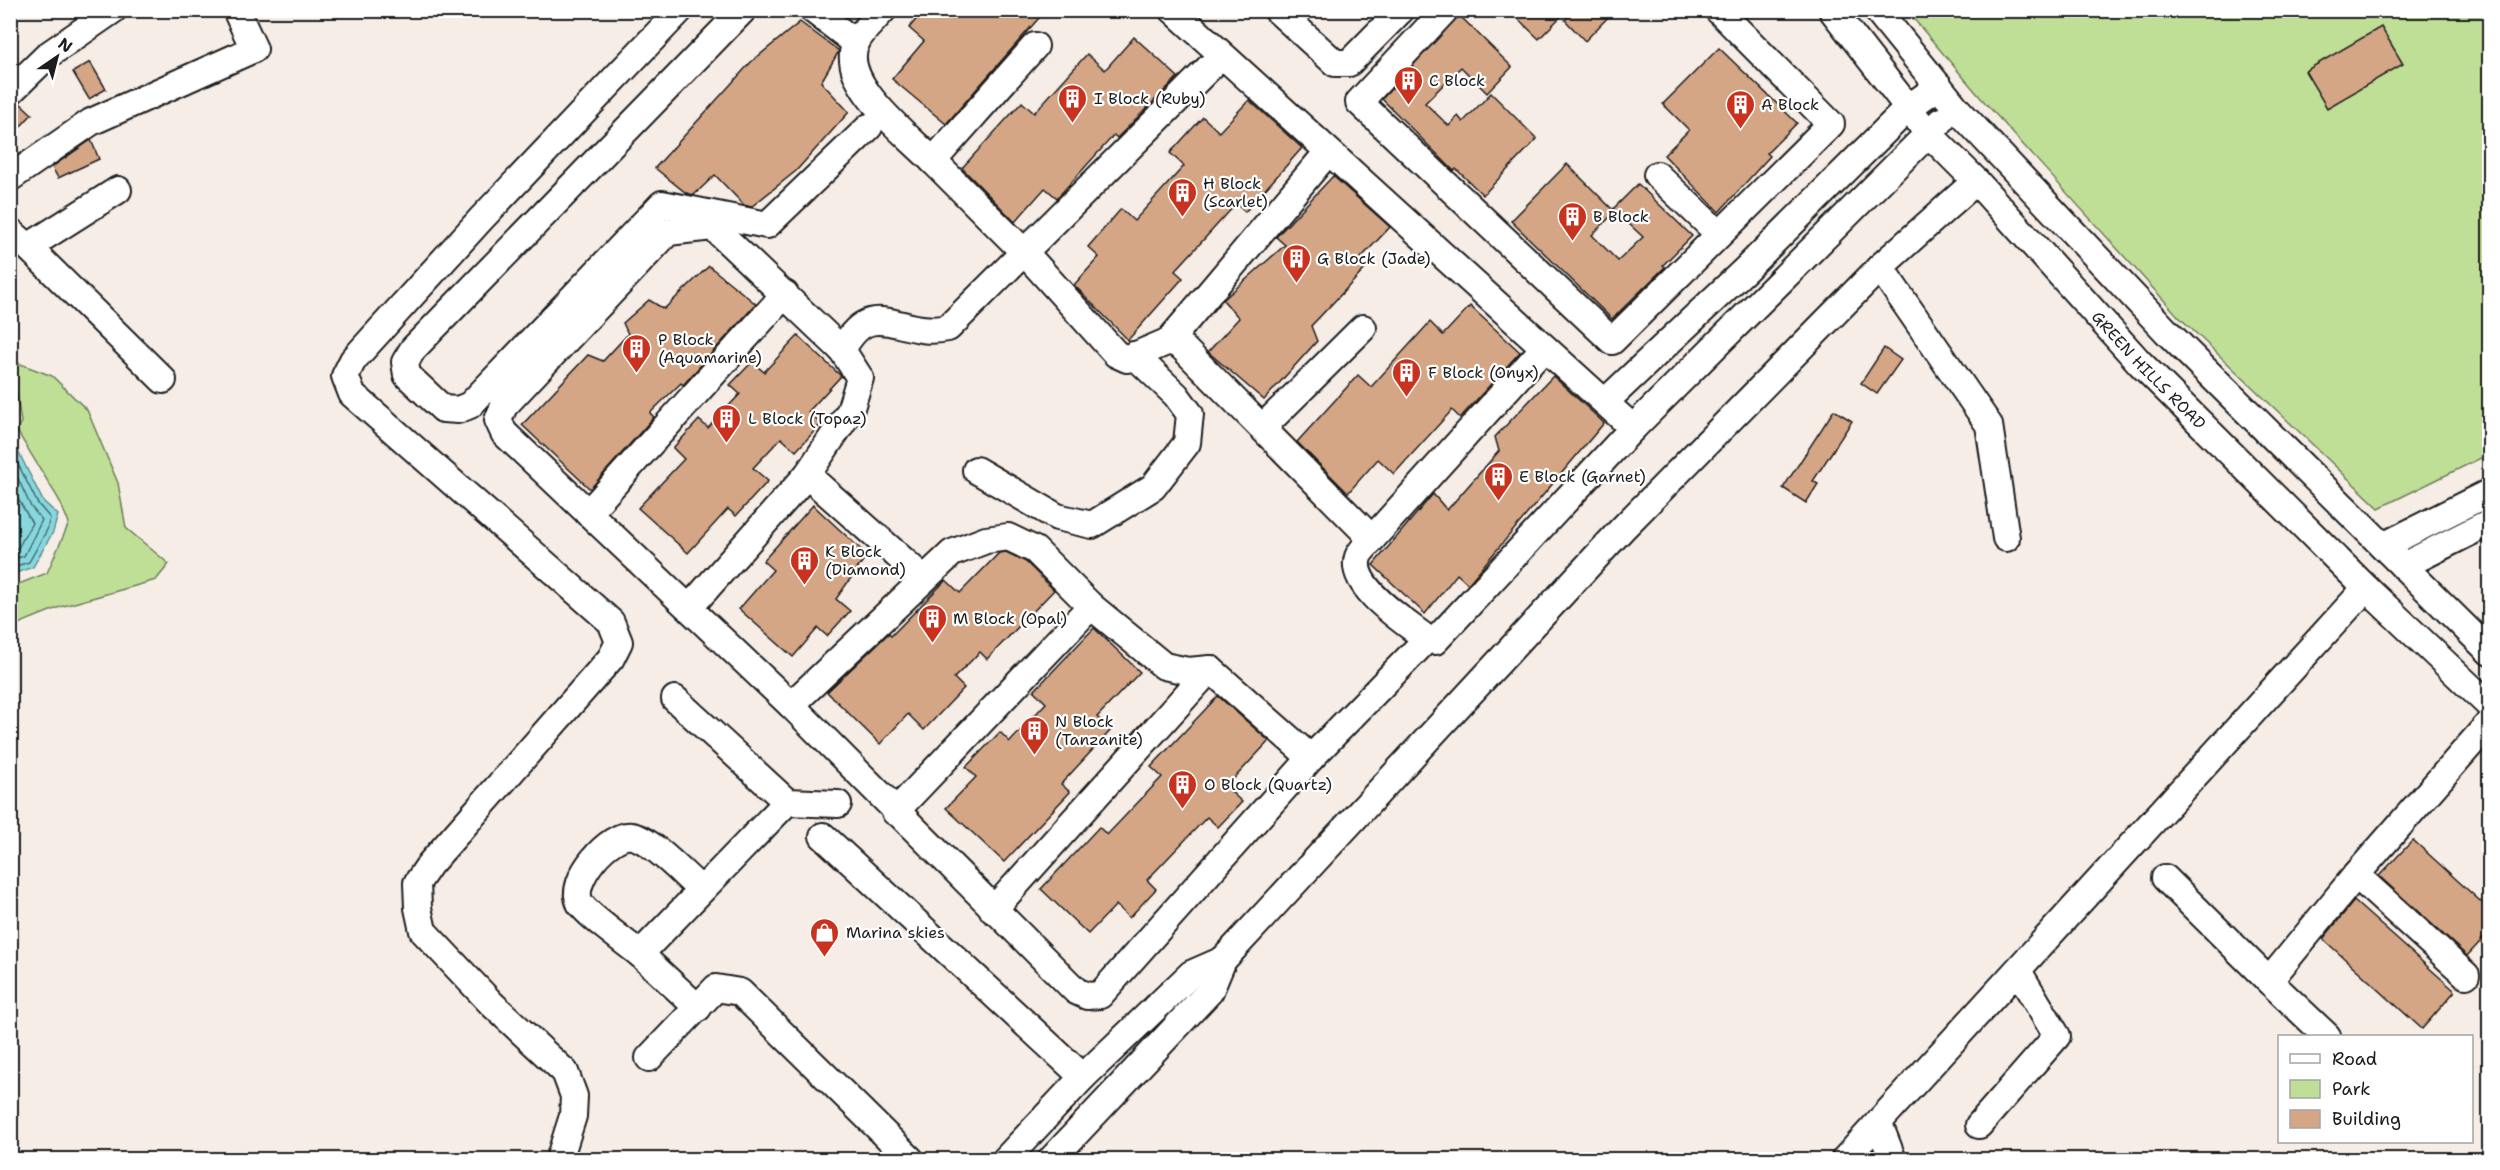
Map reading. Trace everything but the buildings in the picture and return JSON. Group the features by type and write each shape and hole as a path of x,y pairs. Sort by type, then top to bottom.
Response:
{"street":[{"path":"10,92 48,55 113,10"},
{"path":"10,178 91,122 254,49 236,10"},
{"path":"559,1160 573,1116 574,1096 565,1072 492,1004 423,931 418,908 417,884 430,864 611,658 619,642 611,621 352,394 345,376 353,360 438,265 680,10"},
{"path":"743,10 412,350 405,362 407,375 443,409 458,410 470,405 662,204 767,225 869,127"},
{"path":"813,10 856,43"},
{"path":"883,10 856,43 852,66 861,88 1025,253 1116,354 1127,359 1169,340 1328,152"},
{"path":"1173,10 1633,428"},
{"path":"1277,10 1335,63 1342,65 1348,63 1391,14"},
{"path":"1445,10 1359,102 1612,341 1831,124 1718,10"},
{"name":"GREEN HILLS ROAD","path":"1832,10 1927,132 1976,181 2140,363 2366,588 2490,706"},
{"path":"1877,10 1957,109 2168,333 2490,652"},
{"path":"933,161 1035,46"},
{"path":"842,350 851,334 865,322 884,320 919,330 948,328 1221,56"},
{"path":"1605,402 1746,269 1908,108 1939,86"},
{"path":"1544,348 1372,538 1358,557 1357,573 1365,588 1427,639 1435,641 1442,636 1633,428 1927,132 1957,109"},
{"path":"1657,175 1719,234"},
{"path":"1051,1160 1210,991 1222,960 1622,529 1880,267 1976,181"},
{"path":"118,190 19,239 163,380"},
{"path":"690,607 807,475 850,411 860,378 842,350 713,227 668,232 504,406 498,420 504,433 791,705 895,812 1076,991 1087,996 1100,995 1311,758 1427,639"},
{"path":"1880,267 1989,425 2007,538"},
{"path":"1746,269 1770,292"},
{"path":"588,513 785,294"},
{"path":"1263,427 1363,328"},
{"path":"1169,340 1182,346 1372,538"},
{"path":"976,470 1057,517 1092,525 1153,488 1187,443 1190,414 1176,395 1134,355"},
{"path":"807,475 924,579"},
{"path":"2383,546 2490,492"},
{"path":"2403,566 2490,522"},
{"path":"791,705 952,553 986,540 1008,537 1035,550 1091,606 1164,666 1188,671 1210,669 1311,758"},
{"path":"1844,1160 2366,588"},
{"path":"895,812 1091,606"},
{"path":"993,910 1210,669"},
{"path":"675,699 787,802 838,804"},
{"path":"2268,981 2356,875 2490,722"},
{"path":"639,954 787,802"},
{"path":"698,1008 580,904 577,888 582,874 615,839 632,836 649,844 700,890"},
{"path":"823,837 1083,1077"},
{"path":"2356,875 2466,975"},
{"path":"2165,878 2326,1035"},
{"path":"1005,1160 1083,1077 1191,974 1222,960"},
{"path":"1978,1125 2057,1036 2018,971"},
{"path":"648,1058 716,988 740,992 911,1160"},
{"path":"1879,1124 1893,1160"}],"green space":[{"path":"1907,11 2489,11 2489,454 2379,508 2179,317 1980,97"},
{"path":"10,360 52,376 87,410 118,483 126,528 169,564 156,580 60,607 11,627 11,587 47,573 69,523 58,498 17,431 21,422 16,389 11,387"}],"water":[{"path":"10,435 43,501 58,515 53,532 33,567 11,575"}],"place":[{"name":"C Block","path":"1408,106"},
{"name":"I Block (Ruby)","path":"1073,124"},
{"name":"A Block","path":"1740,130"},
{"name":"H Block (Scarlet)","path":"1182,218"},
{"name":"B Block","path":"1572,242"},
{"name":"G Block (Jade)","path":"1296,284"},
{"name":"P Block (Aquamarine)","path":"637,374"},
{"name":"F Block (Onyx)","path":"1407,398"},
{"name":"L Block (Topaz)","path":"727,444"},
{"name":"E Block (Garnet)","path":"1498,502"},
{"name":"K Block (Diamond)","path":"804,586"},
{"name":"M Block (Opal)","path":"932,644"},
{"name":"N Block (Tanzanite)","path":"1034,756"},
{"name":"O Block (Quartz)","path":"1183,810"},
{"name":"Marina skies","path":"825,958"}]}
